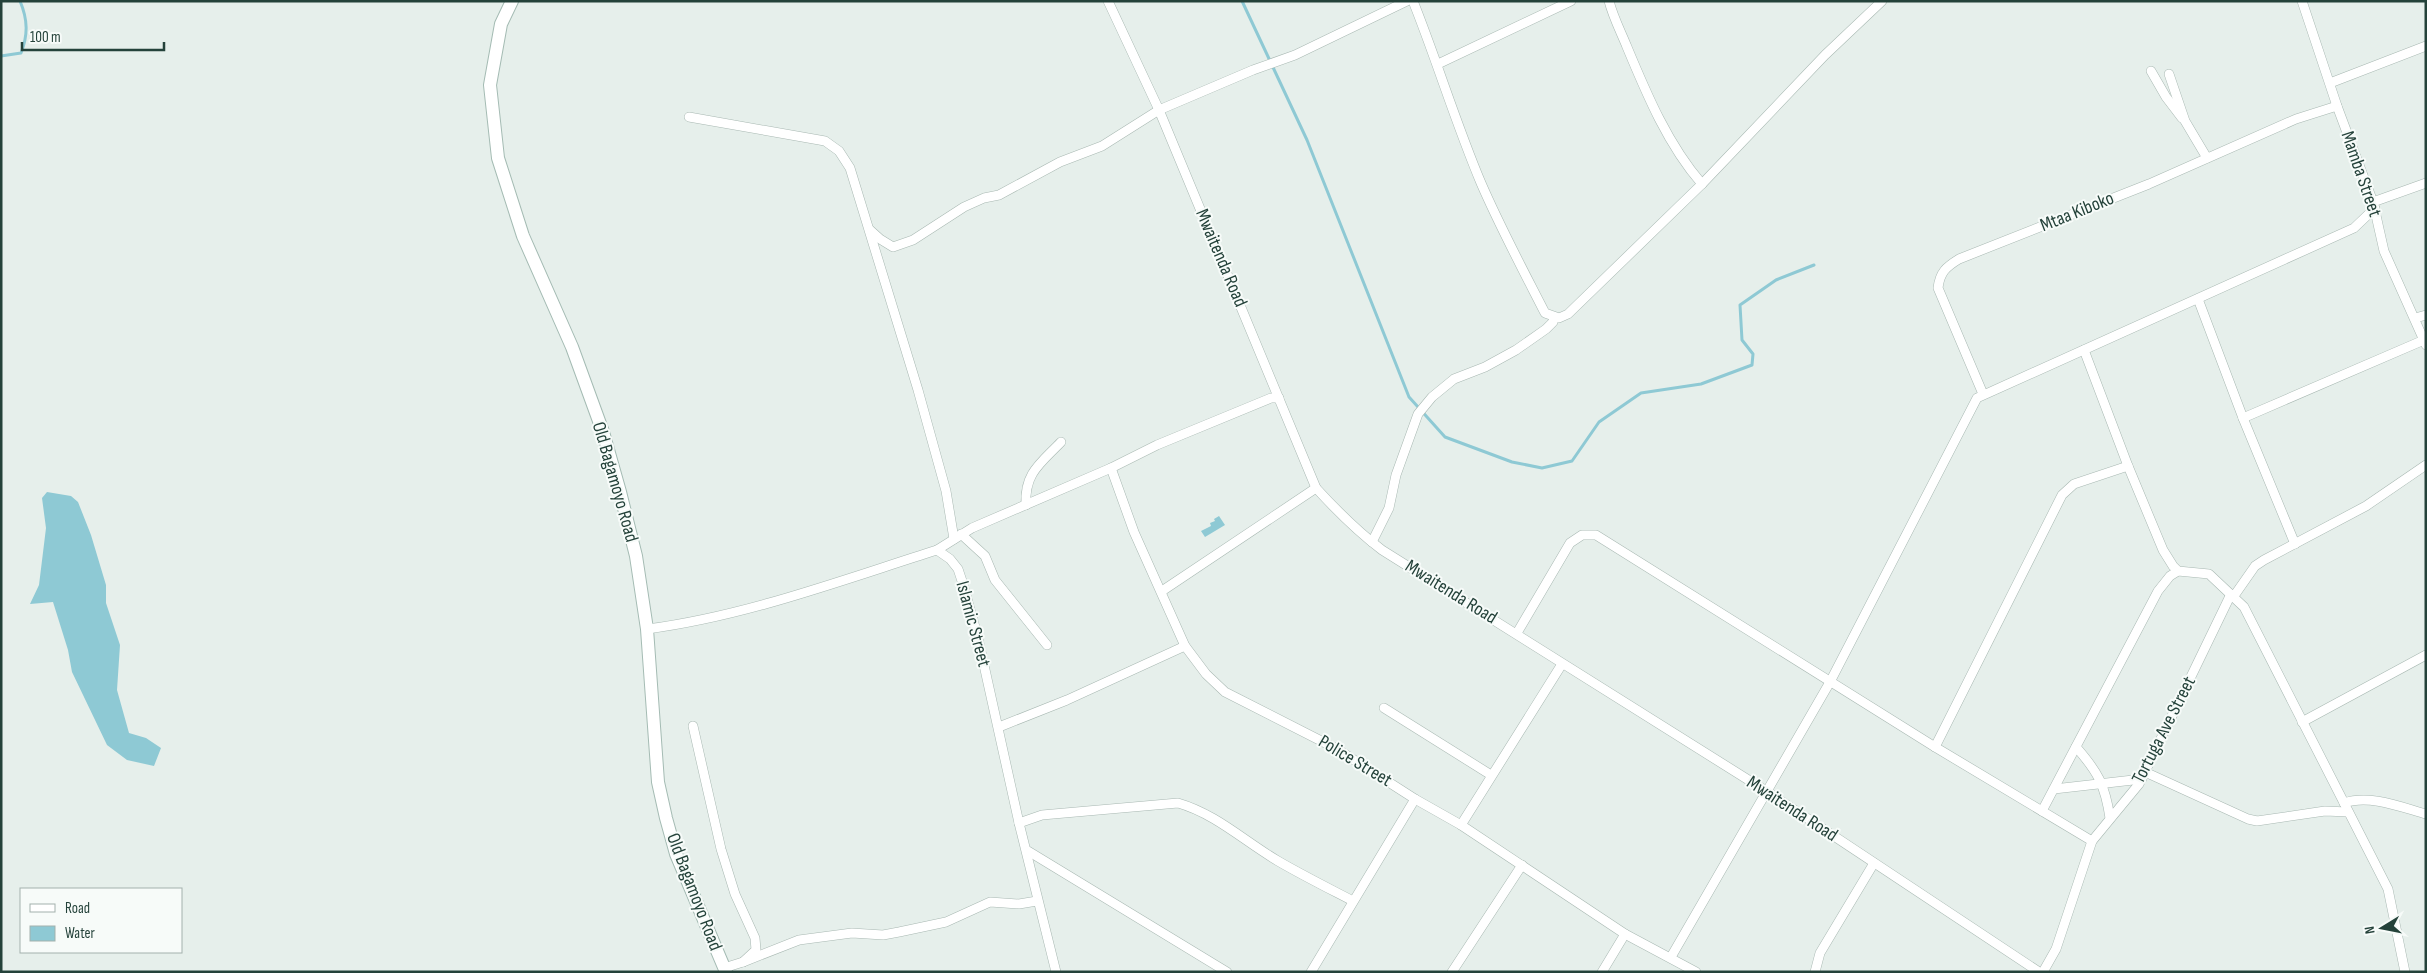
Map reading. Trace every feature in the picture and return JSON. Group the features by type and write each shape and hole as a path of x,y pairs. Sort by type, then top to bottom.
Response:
{"street":[{"name":"Old Bagamoyo Road","path":"512,1 502,24 490,84 498,158 523,236 572,347 602,432 620,492 636,556 647,629 658,782 676,854 725,970"},
{"name":"Mwaitenda Road","path":"1108,1 1159,110 1316,488 1359,532 1372,542 1517,633 1562,664 1766,791 2041,972"},
{"path":"870,230 880,240 893,247 913,240 964,207 984,198 999,195 1060,162 1102,146 1159,110 1253,70 1295,55 1407,1"},
{"path":"1413,1 1438,64 1453,113 1488,197 1545,313 1554,317 1568,314 1702,184 1825,55 1882,1"},
{"path":"1438,64 1572,1"},
{"path":"1609,1 1633,62 1668,134 1683,162 1702,184"},
{"name":"Mamba Street","path":"2302,1 2336,106 2374,205 2384,252 2425,343"},
{"path":"2330,83 2426,46"},
{"path":"2151,71 2166,97 2208,158"},
{"path":"2169,74 2185,122"},
{"name":"Mtaa Kiboko","path":"1983,394 1938,288 1939,278 1944,269 1959,259 2208,158 2296,119 2336,106"},
{"path":"689,117 825,141 839,151 850,168 870,230 958,537 985,556 995,580 1014,606 1048,644"},
{"path":"1671,957 1830,682 1972,404 1983,394 2354,228 2374,205 2426,182"},
{"path":"2198,299 2243,418 2295,544"},
{"path":"2415,318 2426,315"},
{"path":"1372,542 1389,508 1396,475 1418,414 1432,397 1454,378 1491,364 1516,350 1546,329 1553,322 1554,317"},
{"path":"2243,418 2425,343"},
{"path":"2084,350 2128,466 2163,550 2178,571"},
{"path":"647,629 714,618 937,550 958,537 1187,432 1271,398 1280,398"},
{"path":"1026,505 1025,490 1028,480 1061,442"},
{"name":"Tortuga Ave Street","path":"2041,972 2056,949 2092,841 2143,776 2233,595 2255,566 2366,506 2426,465"},
{"path":"1935,747 2062,495 2074,484 2128,466"},
{"name":"Police Street","path":"1111,468 1134,532 1185,646 1206,674 1225,692 1337,749 1415,799 1462,825 1625,934 1696,972"},
{"path":"1162,592 1316,488"},
{"path":"1517,633 1570,543 1582,534 1596,535 1671,580 1935,747 2092,841"},
{"name":"Islamic Street","path":"937,550 950,559 958,569 963,584 999,727 1019,823 1028,851 1037,901 1056,972"},
{"path":"2042,811 2158,591 2170,576 2178,571 2204,572 2233,595 2244,607 2388,889 2406,972"},
{"path":"999,727 1074,697 1185,646"},
{"path":"2302,722 2426,655"},
{"path":"1462,825 1491,775 1562,664"},
{"path":"1384,708 1491,775"},
{"path":"693,726 721,849 735,894 754,938 756,950 743,962"},
{"path":"2076,747 2094,767 2103,783 2110,818"},
{"path":"2054,789 2143,776 2248,820 2257,821 2346,808 2354,800 2372,801 2403,807 2426,814"},
{"path":"1310,972 1415,799"},
{"path":"1019,823 1042,815 1178,803 1196,808 1213,817 1278,861 1353,901"},
{"path":"1028,851 1227,972"},
{"path":"1817,969 1820,953 1874,863"},
{"path":"1452,972 1522,865"},
{"path":"725,970 799,940 852,933 883,934 900,932 946,922 990,902 1019,904 1037,901"},
{"path":"1602,972 1625,934"}],"water":[{"path":"47,492 71,496 78,502 91,535 106,585 106,603 120,645 117,690 129,733 146,738 161,748 154,766 127,760 107,745 72,672 68,650 53,602 30,604 39,585 46,528 42,498"},
{"path":"1219,516 1225,525 1205,537 1201,531 1211,526 1210,523"}],"waterway":[{"path":"1,56 21,53 26,34 26,21 20,1"},
{"path":"1242,1 1307,140 1409,397 1445,437 1512,462 1542,468 1572,461 1599,422 1641,393 1701,384 1752,365 1753,354 1742,340 1740,305 1776,280 1814,265"}]}
